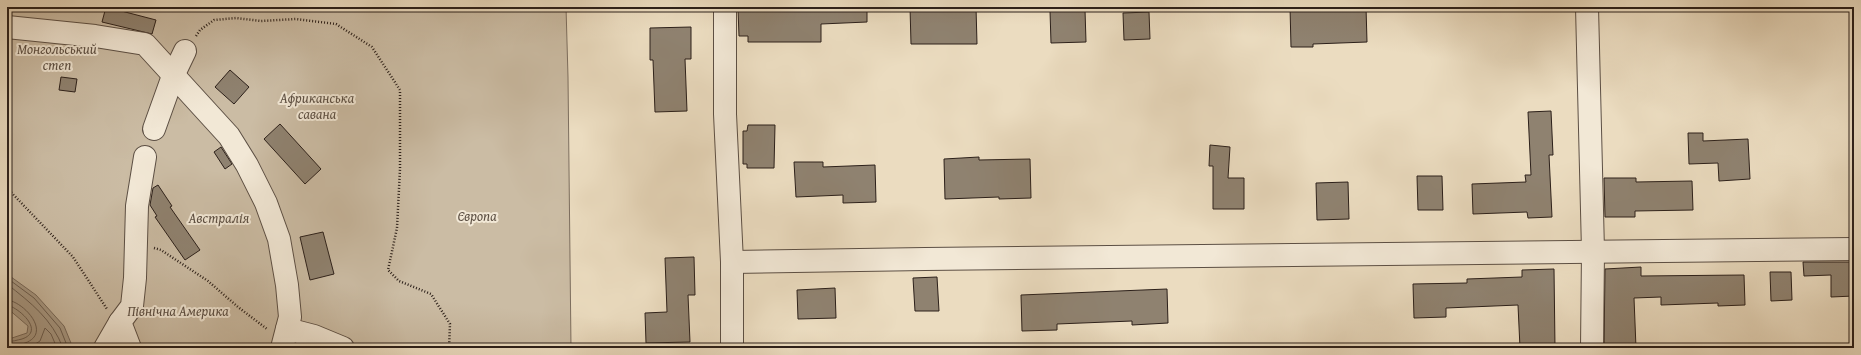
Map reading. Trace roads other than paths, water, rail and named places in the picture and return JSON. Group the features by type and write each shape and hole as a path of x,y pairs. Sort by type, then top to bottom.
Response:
{"street":[{"path":"725,7 725,114 732,262 732,348"},
{"path":"1587,7 1593,251 1592,348"},
{"path":"7,27 95,36 145,44 229,136 247,165 266,203 279,238 287,285 290,317 284,339 314,336 343,348"},
{"path":"154,129 173,76 185,51"},
{"path":"105,348 120,322 132,306 137,206 145,157"},
{"path":"732,262 1854,249"},
{"path":"120,322 130,348"}],"water":[{"path":"7,274 36,295 64,326 73,348 7,348 7,337 12,338 27,333 28,326 7,308"}],"park label":[{"name":"Монгольський степ","path":"57,58"},
{"name":"Африканська савана","path":"317,106"},
{"name":"Європа","path":"477,216"},
{"name":"Австралія","path":"219,218"},
{"name":"Північна Америка","path":"178,311"}]}
